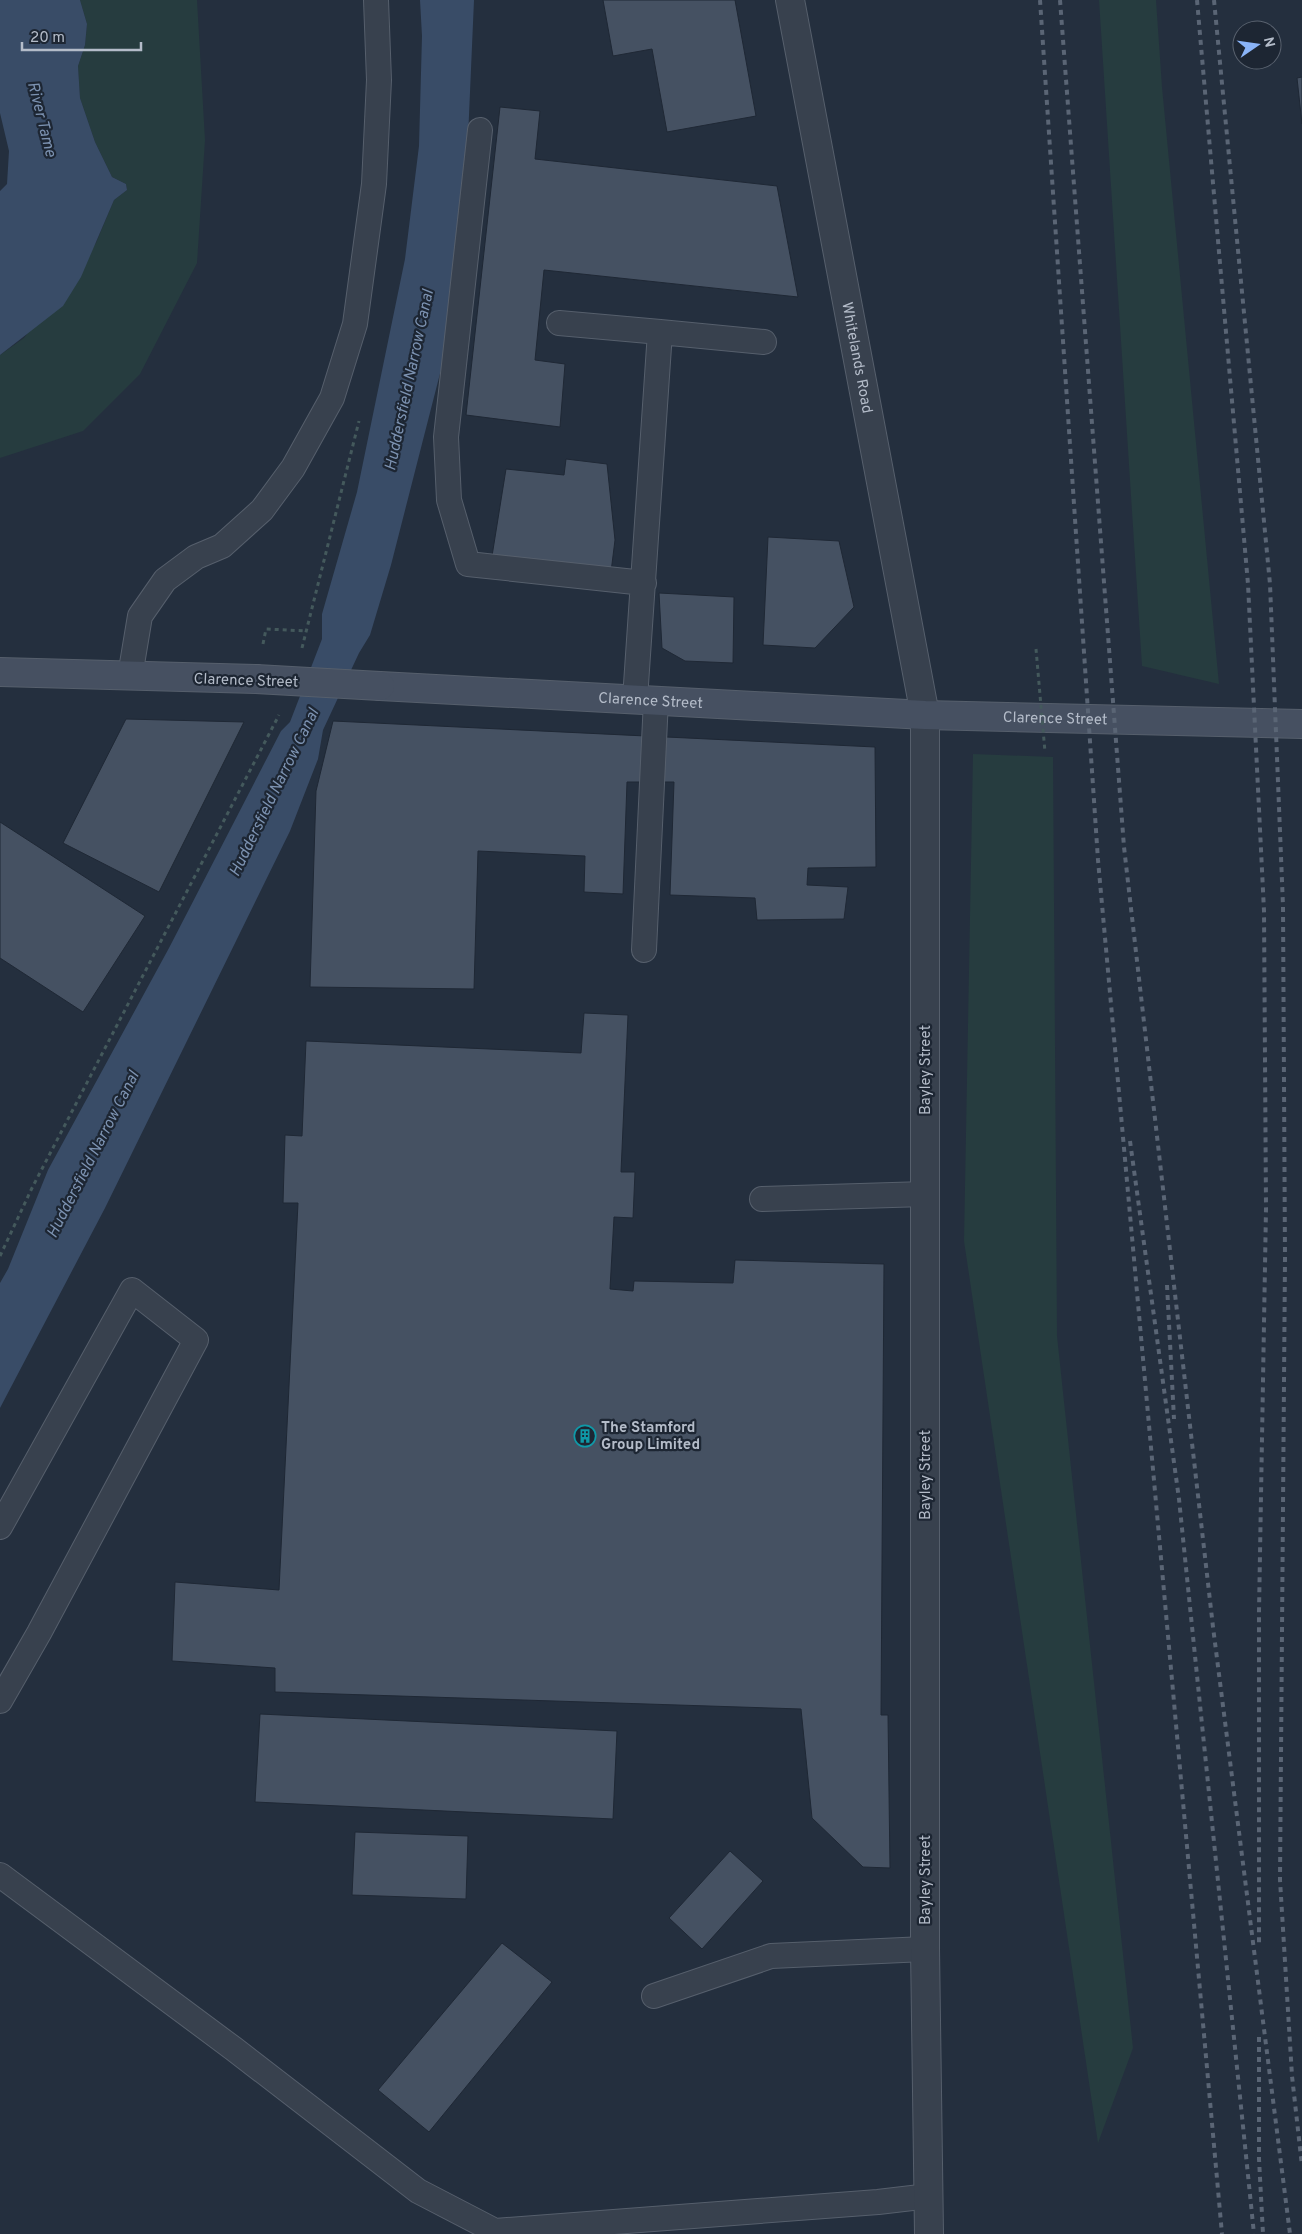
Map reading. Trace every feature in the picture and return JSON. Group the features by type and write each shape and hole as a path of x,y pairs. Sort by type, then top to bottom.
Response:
{"main road":[{"name":"Clarence Street","path":"0,672 256,679 925,715 1302,724"}],"street":[{"name":"Whitelands Road","path":"790,0 925,715"},
{"name":"Bayley Street","path":"925,715 925,1949 929,2234"}],"lane":[{"path":"130,676 140,616 165,580 196,556 222,546 262,510 293,468 332,398 355,324 374,184 379,80 376,0"},
{"path":"480,130 446,436 449,500 468,564 644,583"},
{"path":"559,322 764,342"},
{"path":"644,950 646,699 644,583 660,332"},
{"path":"762,1199 925,1194"},
{"path":"0,1527 132,1290 196,1340 39,1633 0,1701"},
{"path":"0,1875 234,2048 418,2191 495,2231 878,2202 928,2196"},
{"path":"654,1996 771,1956 925,1949"}],"path":[{"path":"1036,650 1045,752"}],"green space":[{"path":"80,0 197,0 205,140 197,263 140,374 83,431 0,458 0,355 24,338 96,243 114,200 127,190 126,184 112,177 95,142 80,98 78,66 85,45 87,24"},
{"path":"1099,0 1156,0 1162,87 1219,684 1142,666"},
{"path":"973,754 1053,757 1057,1336 1133,2048 1098,2143 964,1241"}],"water":[{"name":"River Tame","path":"0,0 80,0 87,24 85,45 78,66 80,98 95,142 112,177 126,184 127,190 114,200 81,277 63,306 0,355 0,191 7,184 9,151 0,113"},
{"name":"Huddersfield Narrow Canal","path":"420,0 474,0 468,138 445,354 391,565 370,635 359,653 323,730 318,759 290,831 105,1208 0,1408 0,1283 8,1269 48,1170 169,948 281,731 290,722 322,639 322,614 357,492 405,259 419,146 422,36"}],"building":[{"path":"603,0 735,0 756,116 667,132 652,49 613,56"},
{"path":"1302,77 1302,124 1297,78"},
{"path":"500,107 540,111 535,159 777,186 798,297 544,270 535,360 565,364 560,427 466,415"},
{"path":"566,459 607,464 615,540 611,572 492,556 506,469 564,475"},
{"path":"768,537 839,541 854,607 815,648 763,645"},
{"path":"659,593 734,597 733,663 685,661 662,648"},
{"path":"126,719 244,722 159,892 63,843"},
{"path":"333,721 875,747 876,867 808,868 807,885 848,887 844,919 757,920 755,898 670,895 674,782 627,782 623,894 584,892 585,856 478,851 474,989 310,987 316,791"},
{"path":"0,822 145,916 83,1012 0,958"},
{"name":"The Stamford Group Limited","path":"584,1013 628,1015 621,1172 635,1172 633,1218 614,1217 610,1289 633,1291 634,1281 733,1283 735,1260 884,1264 881,1715 888,1715 890,1868 863,1867 812,1818 801,1709 275,1692 275,1668 172,1661 175,1582 279,1590 298,1203 283,1203 285,1135 302,1136 306,1041 581,1053"},
{"path":"260,1714 617,1731 613,1819 255,1802"},
{"path":"355,1832 468,1836 466,1899 352,1895"},
{"path":"730,1851 763,1881 702,1949 669,1918"},
{"path":"502,1943 552,1982 429,2132 378,2090"}],"railway":[{"path":"1040,0 1098,860 1222,2234"},
{"path":"1060,0 1124,847 1213,1627 1290,2234"},
{"path":"1197,0 1248,584 1264,911 1266,1208 1259,1612 1259,1945"},
{"path":"1214,0 1270,584 1283,906 1285,1258 1280,1880 1292,2076 1302,2166"},
{"path":"1130,1141 1179,1499 1254,2234"},
{"path":"1167,1285 1174,1419"},
{"path":"1259,2037 1259,2159 1263,2234"}],"place":[{"name":"The Stamford Group Limited","path":"585,1436"}]}
